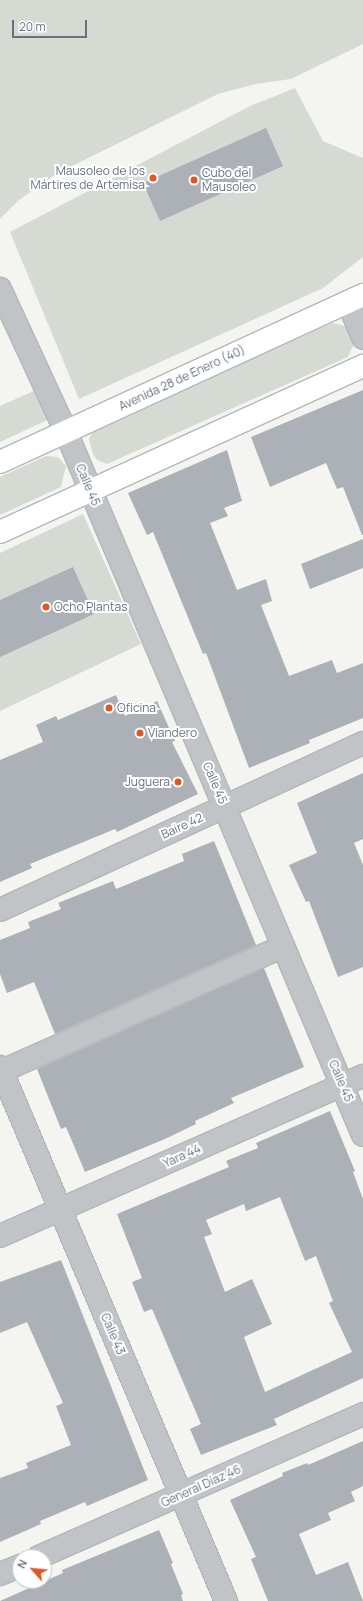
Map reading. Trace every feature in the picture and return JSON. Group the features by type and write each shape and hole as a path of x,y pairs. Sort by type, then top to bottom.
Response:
{"main road":[{"name":"Avenida 28 de Enero (40)","path":"0,462 355,298"},
{"path":"0,532 363,366"}],"street":[{"name":"Calle 45","path":"0,289 91,490 363,1135"},
{"path":"355,298 363,338"},
{"name":"Baire 42","path":"0,910 363,743"},
{"path":"1,1069 284,946"},
{"name":"Calle 43","path":"1,1069 226,1601"},
{"name":"Yara 44","path":"0,1236 363,1076"},
{"name":"General Díaz 46","path":"52,1551 363,1414"},
{"path":"0,1574 12,1569"}],"shaded area":[{"path":"0,0 363,0 363,44 291,79 256,84 218,94 56,174 19,200 0,219"},
{"path":"295,88 323,141 363,158 363,257 323,288 79,399 10,232 250,106"},
{"path":"332,323 345,326 353,334 353,346 348,357 107,464 97,460 93,454 89,439 93,431"},
{"path":"45,386 58,415 0,442 0,406"},
{"path":"46,456 58,457 66,466 61,487 0,515 0,477"},
{"path":"83,514 141,644 0,711 0,553"}],"building":[{"path":"266,128 283,166 160,221 143,183"},
{"path":"363,390 362,535 343,487 337,489 326,463 270,487 251,437"},
{"path":"227,450 242,501 224,508 228,516 210,523 237,590 266,579 272,601 261,605 289,676 332,660 337,673 363,663 363,718 309,740 310,743 249,768 206,653 203,654 153,532 147,535 128,493"},
{"path":"363,539 363,568 310,589 301,564"},
{"name":"Ocho Plantas","path":"73,567 94,614 0,657 0,600"},
{"path":"116,695 125,716 157,701 175,741 172,742 198,794 117,832 115,829 30,864 32,868 0,882 0,760 43,742 36,725 56,716 58,720"},
{"path":"363,773 363,839 354,843 363,865 363,967 338,977 309,901 306,902 289,865 317,853 297,803"},
{"path":"214,841 256,945 55,1034 34,982 7,993 0,974 0,940 30,928 28,922 61,909 58,903 113,881 116,889 184,861 182,854"},
{"path":"264,968 304,1067 231,1098 234,1103 195,1121 196,1124 165,1139 85,1172 66,1127 61,1129 37,1069"},
{"path":"330,1111 355,1171 353,1172 363,1199 363,1378 274,1419 277,1425 201,1455 190,1429 201,1424 152,1309 144,1312 132,1282 142,1278 117,1214 229,1167 226,1161 258,1148 256,1143","holes":["280,1197 305,1261 316,1256 333,1301 329,1303 352,1352 265,1392 244,1337 272,1324 252,1279 225,1292 204,1237 212,1234 206,1220 244,1204 246,1211"]},
{"path":"61,1260 148,1480 87,1506 85,1502 40,1521 41,1524 0,1542 0,1478 28,1468 26,1463 71,1445 56,1406 63,1403 27,1322 0,1333 0,1282"},
{"path":"363,1441 363,1486 351,1492 355,1501 328,1513 331,1520 299,1534 316,1575 348,1562 363,1601 268,1601 251,1559 256,1557 230,1500 283,1476 282,1473 307,1463 308,1465"},
{"path":"159,1530 173,1563 171,1564 183,1594 181,1595 183,1601 0,1601 27,1589 52,1589 52,1578 63,1573 62,1570"}],"place":[{"name":"Mausoleo de los Mártires de Artemisa","path":"153,178"},
{"name":"Cubo del Mausoleo","path":"194,180"},
{"name":"Ocho Plantas","path":"46,607"},
{"name":"Oficina","path":"109,708"},
{"name":"Viandero","path":"140,733"},
{"name":"Juguera","path":"178,782"}]}
